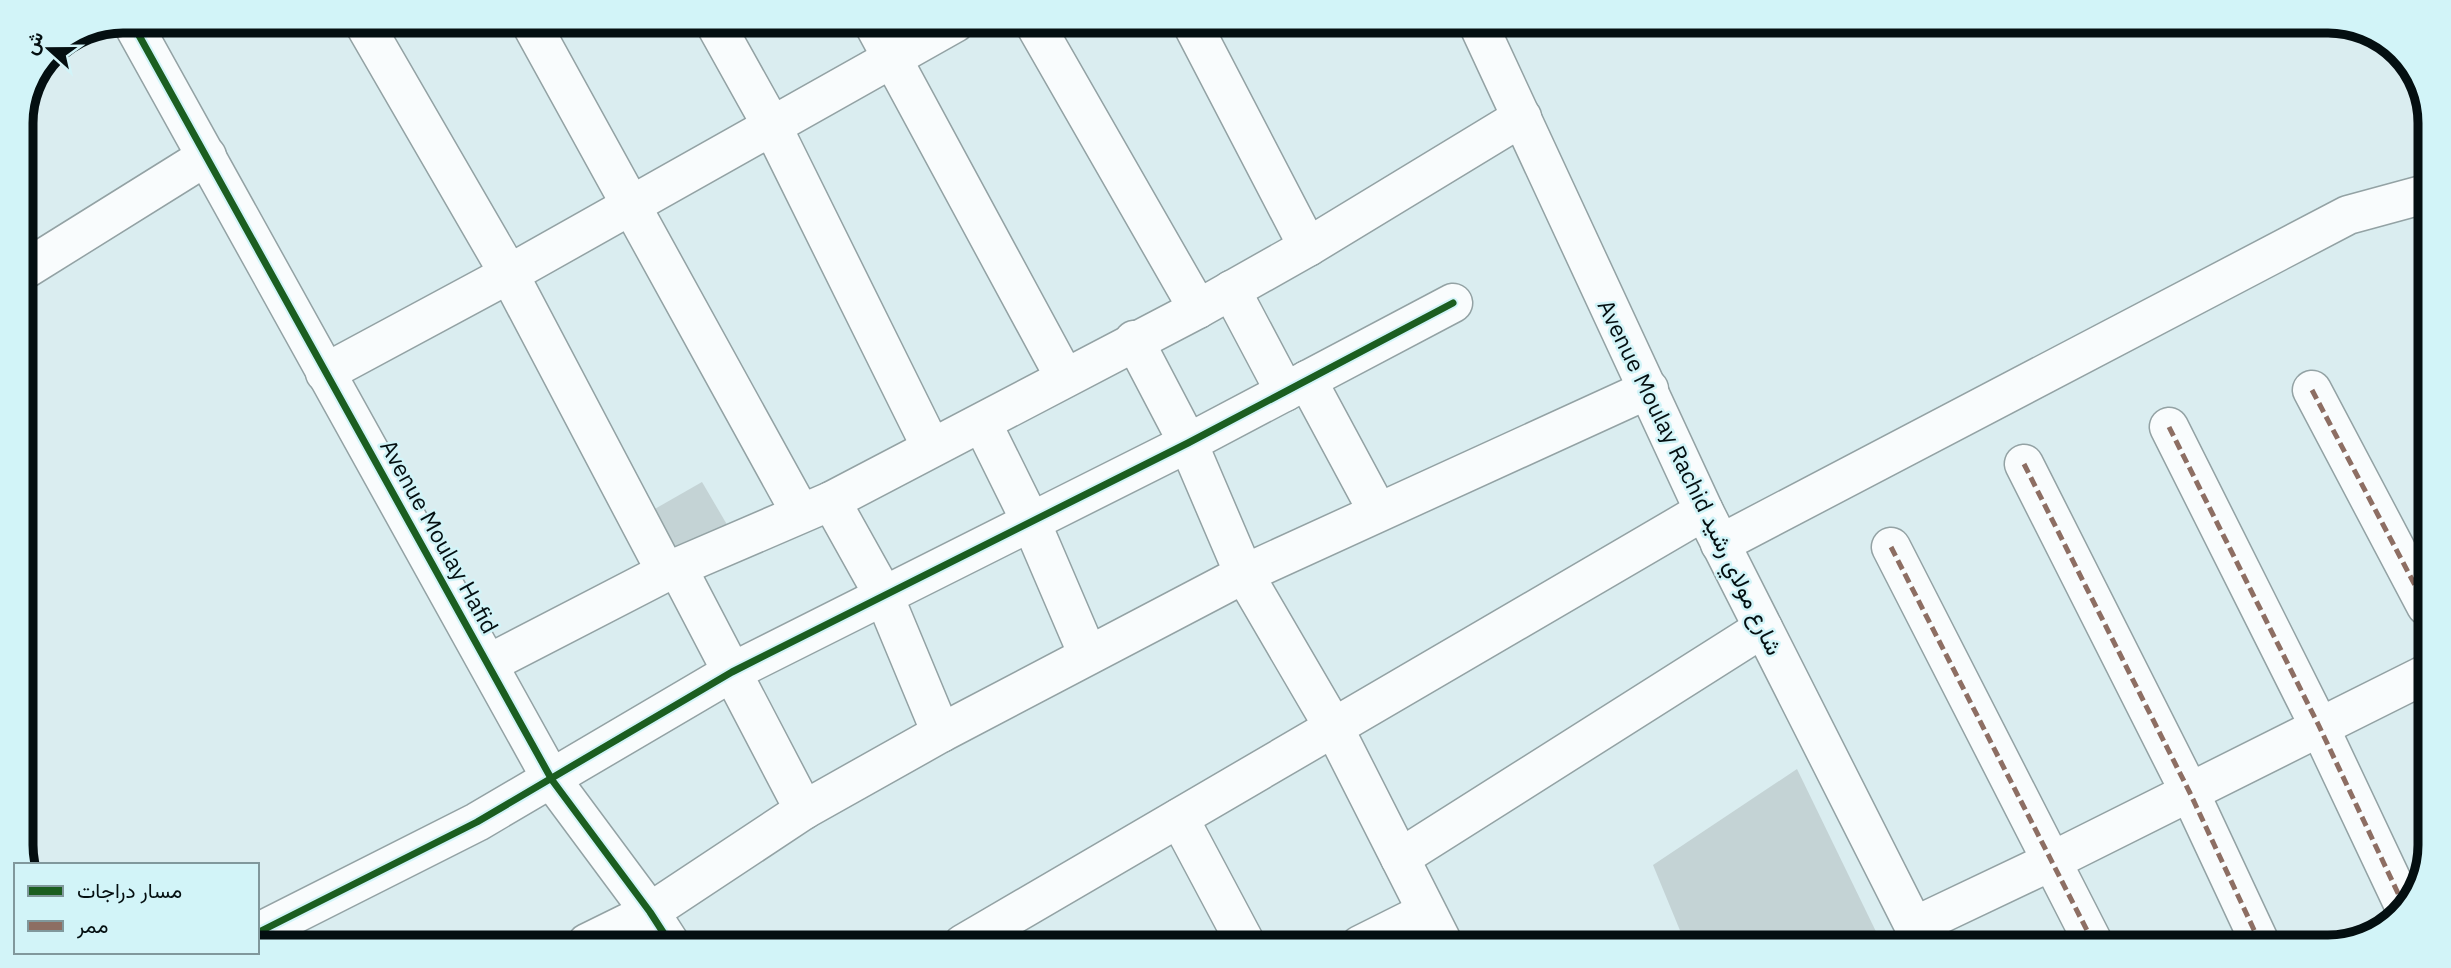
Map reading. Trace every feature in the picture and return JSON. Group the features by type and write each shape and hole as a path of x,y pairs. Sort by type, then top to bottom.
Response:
{"street":[{"name":"Avenue Moulay Hafid","path":"138,33 325,373 490,663 552,780 660,927"},
{"path":"369,33 509,274 732,672 804,810"},
{"path":"536,33 631,205 815,507 884,596 941,733"},
{"path":"720,33 772,126 932,447"},
{"path":"879,33 1065,378"},
{"path":"325,373 509,274 937,33"},
{"path":"1040,33 1198,309"},
{"path":"1197,33 1308,247"},
{"name":"Avenue Moulay Rachid شارع مولاي رشيد","path":"1482,33 1712,528 1918,935"},
{"path":"490,663 672,569 815,507 1198,309 1308,247 1522,117"},
{"path":"33,265 207,156"},
{"path":"1007,932 1179,818 1334,728 1712,528 2348,215 2418,196"},
{"path":"1231,290 1378,512"},
{"path":"259,932 477,822 732,672 1188,443 1453,303"},
{"path":"1134,340 1188,443 1244,574 1334,728 1435,928 1404,935"},
{"path":"624,935 660,927 804,810 941,733 1244,574 1649,389"},
{"path":"2312,390 2418,591"},
{"path":"982,423 1031,522 1088,655"},
{"path":"2169,427 2319,726 2400,898"},
{"path":"2024,464 2190,793 2256,935"},
{"path":"1891,547 2089,935"},
{"path":"1400,858 1763,628"},
{"path":"1921,935 2052,861 2418,678"},
{"path":"1179,818 1241,935"}],"building":[{"path":"702,482 729,528 668,555 646,514"},
{"path":"1797,769 1878,935 1682,935 1653,865"}],"marked path":[{"path":"2312,390 2418,591"},
{"path":"2169,427 2319,726 2400,898"},
{"path":"2024,464 2190,793 2256,935"},
{"path":"1891,547 2089,935"}],"cycle path":[{"path":"138,33 552,780 665,935"},
{"path":"259,932 477,822 732,672 1188,443 1453,303"}]}
